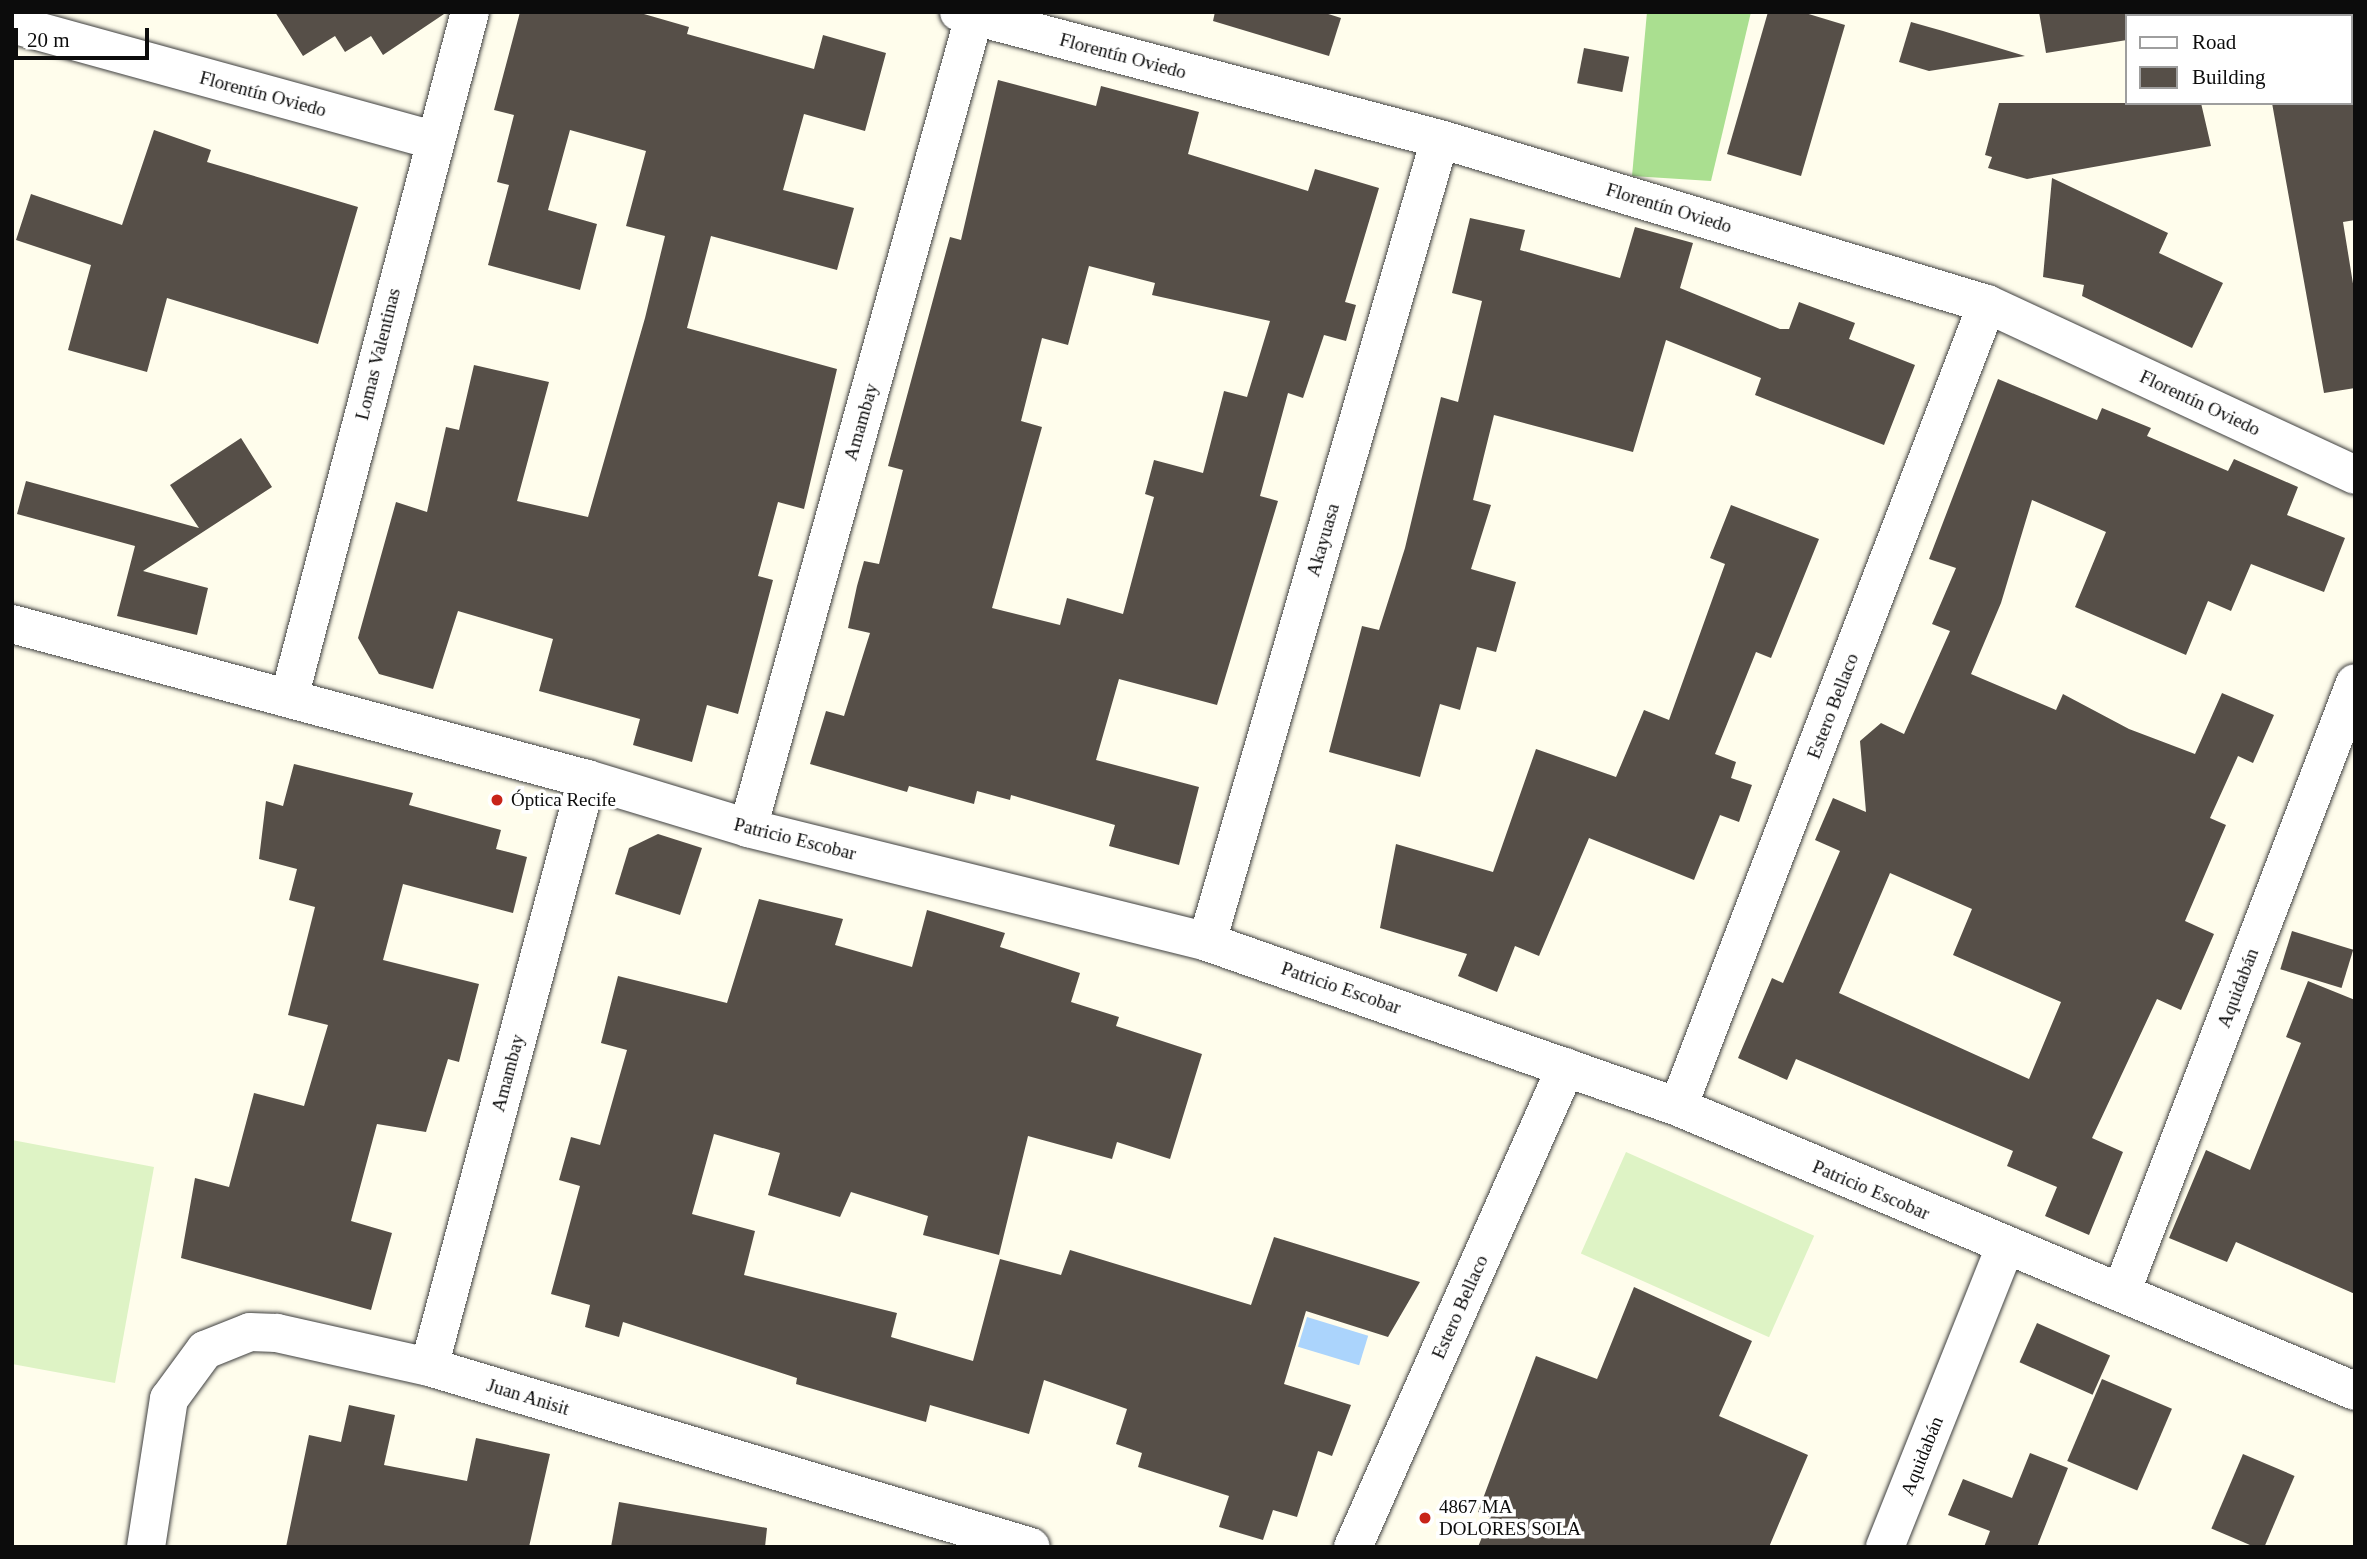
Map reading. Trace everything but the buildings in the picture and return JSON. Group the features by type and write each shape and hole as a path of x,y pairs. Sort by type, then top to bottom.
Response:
{"street":[{"name":"Lomas Valentinas","path":"289,698 433,140 470,12"},
{"name":"Florentín Oviedo","path":"966,15 1440,139 1987,304 2355,474"},
{"name":"Amambay","path":"748,828 966,15"},
{"name":"Florentín Oviedo","path":"35,23 433,140"},
{"name":"Akayuasa","path":"1207,942 1440,139"},
{"name":"Estero Bellaco","path":"1678,1107 1987,304"},
{"name":"Patricio Escobar","path":"12,624 587,779 748,828 1207,942 1678,1107 2005,1247 2355,1391"},
{"name":"Aquidabán","path":"2121,1293 2355,683"},
{"name":"Amambay","path":"429,1367 587,779"},
{"name":"Estero Bellaco","path":"1353,1547 1566,1067"},
{"name":"Aquidabán","path":"1885,1547 2005,1247"},
{"name":"Juan Anisit","path":"147,1537 169,1399 205,1350 250,1332 277,1333 429,1367 1031,1547"}],"green space":[{"path":"1647,12 1751,12 1711,181 1632,176"},
{"path":"12,1140 154,1167 115,1383 12,1364"},
{"path":"1626,1152 1814,1236 1769,1337 1581,1253"}],"water":[{"path":"1307,1317 1368,1336 1359,1365 1298,1347"}],"place":[{"name":"Óptica Recife","path":"497,800"},
{"name":"4867 MA DOLORES SOLA","path":"1425,1518"}]}
